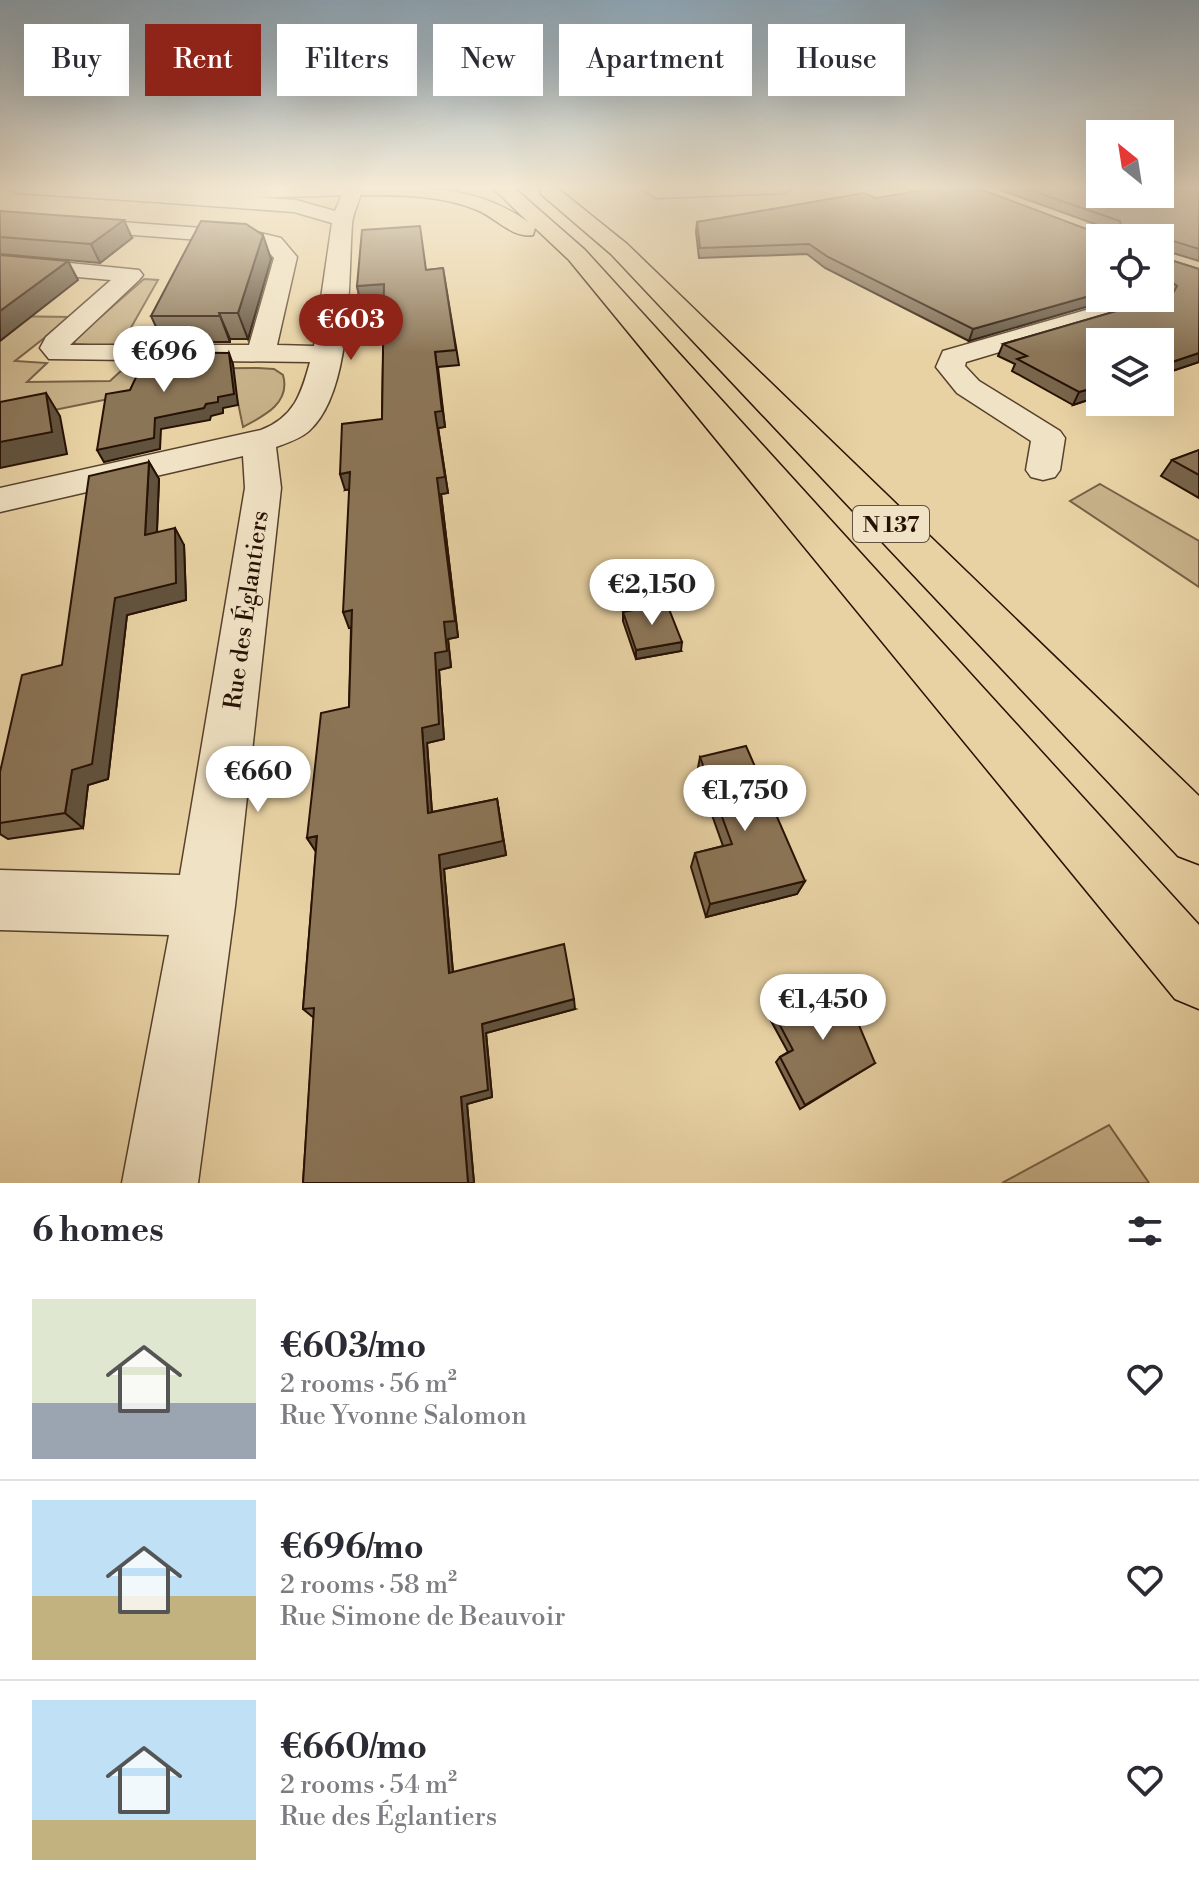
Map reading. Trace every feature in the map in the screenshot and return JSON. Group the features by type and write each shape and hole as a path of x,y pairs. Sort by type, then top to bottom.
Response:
{"highway":[{"path":"536,242 667,358"},
{"name":"N 137","path":"564,242 1199,975"},
{"name":"N 137","path":"609,242 1199,836"}],"street":[{"path":"261,354 286,257 270,242"},
{"path":"0,500 259,442 292,427 310,411 326,354 339,242"},
{"path":"0,263 131,275 56,343 54,348 59,353 326,354"},
{"path":"1043,470 1048,438 968,387 950,367 953,357 1108,312"},
{"name":"Rue des Églantiers","path":"160,1183 205,906 263,488 259,442"},
{"path":"0,900 205,906"}],"shaded area":[{"path":"144,279 158,280 120,347 75,344 74,340"},
{"path":"0,316 71,317 15,361 47,363 27,382 110,381 123,369 258,368 274,369 283,375 283,393 274,407 243,427 232,374 0,421"},
{"path":"1100,484 1199,541 1199,587 1070,501"},
{"path":"1109,1125 1149,1183 1002,1183"}],"building":[{"path":"190,242 261,242 238,313 151,316"},
{"path":"361,242 422,242 426,270 443,268 456,350 435,352 442,411 435,412 445,477 437,478 455,621 444,622 447,651 435,653 439,724 422,728 428,813 497,799 503,841 439,855 449,973 564,944 574,999 482,1024 488,1090 461,1097 468,1183 303,1183 314,1008 303,1009 317,836 307,838 321,713 349,707 352,610 343,612 350,472 340,474 342,424 382,419 384,284 357,286"},
{"path":"699,242 1086,242 1086,297 973,329 828,257 809,244 700,248"},
{"path":"1177,242 1199,242 1199,249"},
{"path":"0,255 68,261 0,311"},
{"path":"1174,261 1199,269 1199,353 1174,361 1174,328 1086,328 1086,390 1079,392 1017,359 1027,356 1003,344 1113,312 1174,312 1177,286 1174,284"},
{"path":"148,352 229,353 234,394 218,397 218,402 206,404 204,408 155,418 154,438 97,450 106,394 130,390"},
{"path":"46,393 52,432 0,442 0,402"},
{"path":"1199,450 1199,475 1172,460"},
{"path":"149,462 145,535 175,528 176,583 115,598 92,764 72,770 65,813 0,823 0,772 22,675 62,665 89,476"},
{"path":"667,604 682,642 636,650 623,612"},
{"path":"746,746 805,881 710,904 695,853 732,844 700,757"},
{"path":"839,978 875,1063 805,1105 780,1057 793,1050 774,1014"}]}
